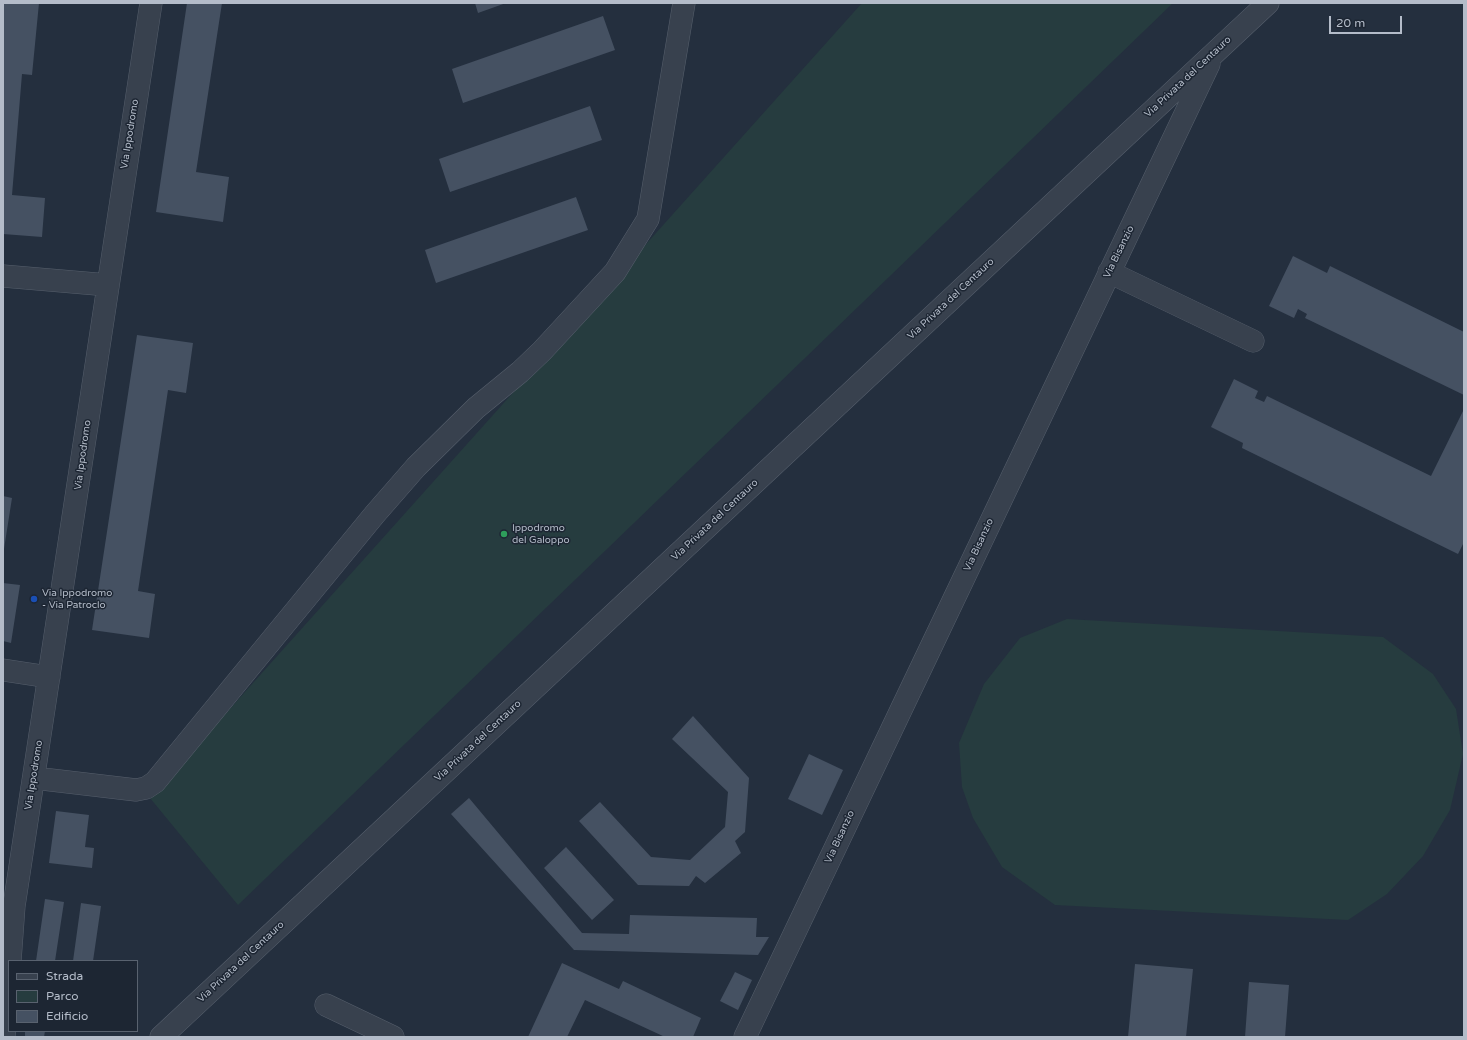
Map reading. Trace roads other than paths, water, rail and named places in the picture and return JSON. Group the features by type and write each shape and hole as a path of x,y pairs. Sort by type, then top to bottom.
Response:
{"street":[{"name":"Via Ippodromo","path":"10,960 14,906 151,3"},
{"path":"34,778 136,790 146,788 155,782 375,514 416,467 476,408 520,372 542,351 614,272 648,219 684,3"},
{"name":"Via Privata del Centauro","path":"161,1037 1268,3"},
{"name":"Via Bisanzio","path":"744,1037 1214,52"},
{"path":"1109,272 1252,341"},
{"path":"3,276 108,285"},
{"path":"3,670 49,677"},
{"name":"Via Ippodromo","path":"3,947 14,906"},
{"path":"4,1037 8,987"},
{"path":"326,1005 393,1037"}],"place":[{"name":"Ippodromo del Galoppo","path":"504,534"},
{"name":"Via Ippodromo - Via Patroclo","path":"34,599"}]}
